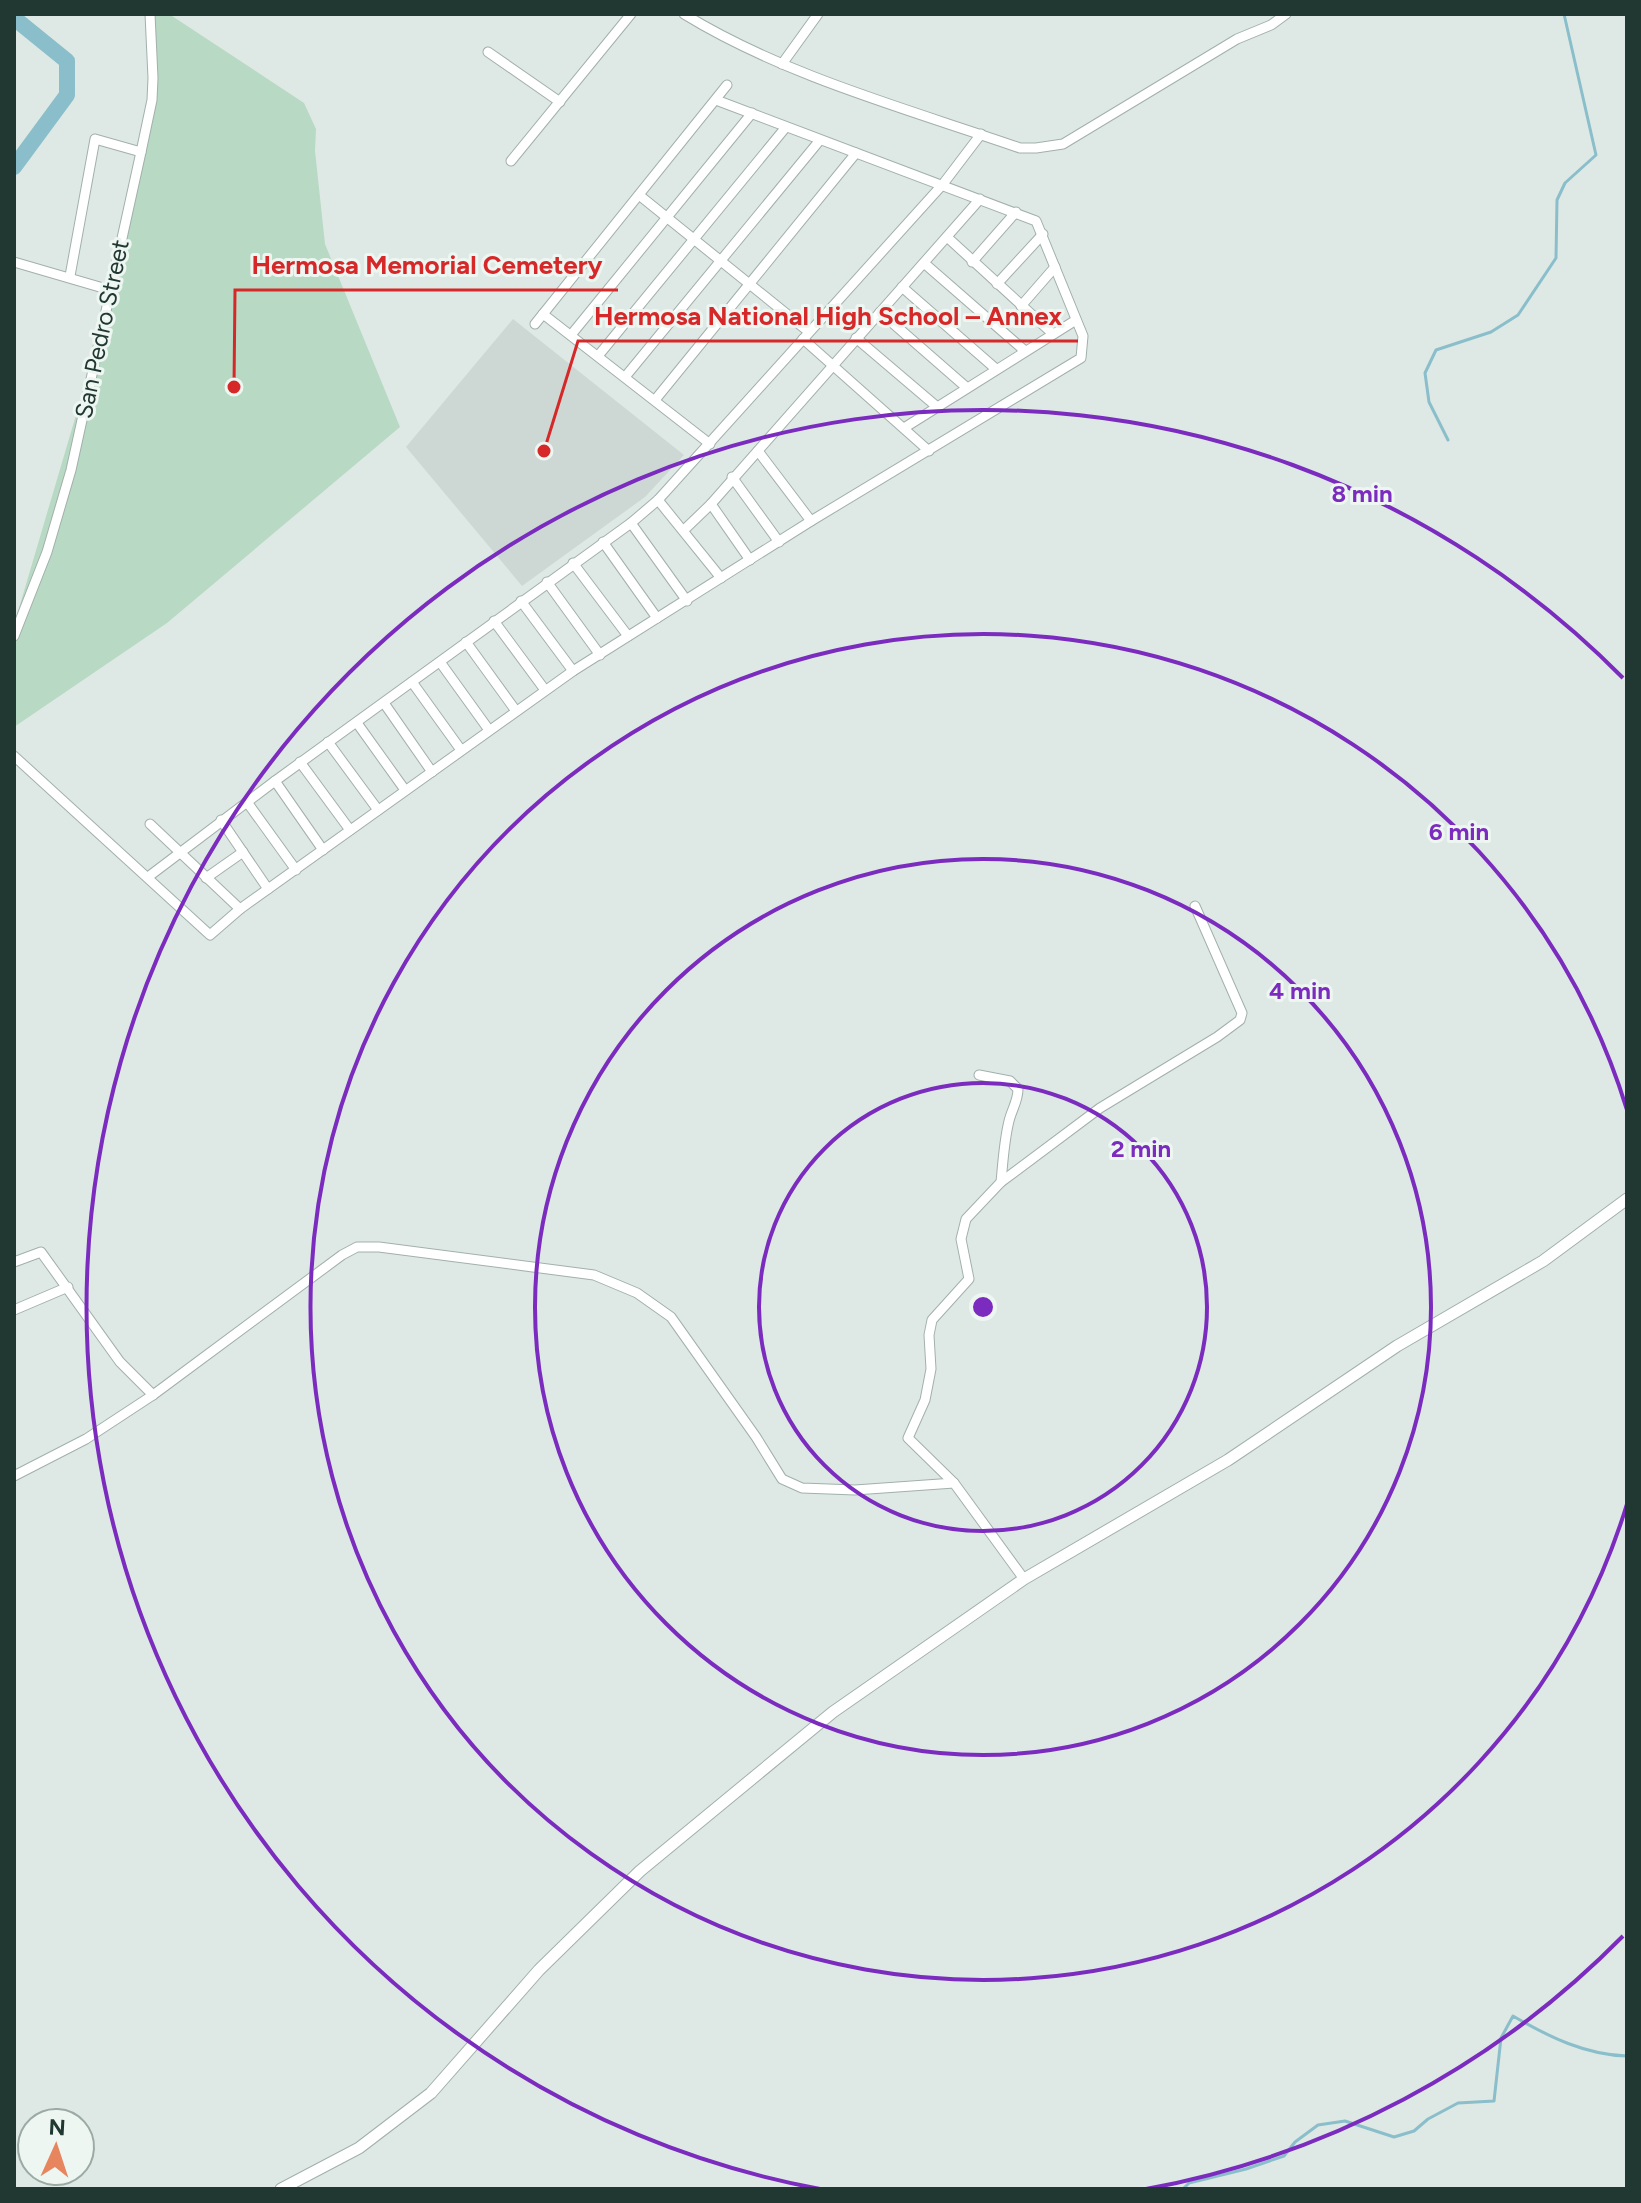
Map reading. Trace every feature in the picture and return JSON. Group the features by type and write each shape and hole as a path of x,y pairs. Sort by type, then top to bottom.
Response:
{"street":[{"name":"San Pedro Street","path":"14,636 47,552 71,470 141,152 152,100 150,14"},
{"path":"511,161 631,14"},
{"path":"684,14 708,29 782,64 1020,148 1063,144 1237,39 1271,25 1286,14"},
{"path":"782,64 818,14"},
{"path":"488,52 560,102"},
{"path":"535,324 727,85"},
{"path":"14,756 210,935 240,909 573,671 811,521 1081,358 1083,336 1036,221 716,100"},
{"path":"571,335 752,113"},
{"path":"598,356 786,127"},
{"path":"148,877 178,851 631,523 658,500 943,184 981,134"},
{"path":"70,276 95,139 141,152"},
{"path":"625,377 820,140"},
{"path":"655,400 856,153"},
{"path":"639,195 749,284 929,451"},
{"path":"684,530 711,504 980,199"},
{"path":"972,262 1016,212"},
{"path":"997,284 1043,234"},
{"path":"947,237 1053,334"},
{"path":"14,262 110,290"},
{"path":"924,263 1025,351"},
{"path":"1021,306 1055,267"},
{"path":"902,287 996,369"},
{"path":"880,312 966,387"},
{"path":"543,314 710,444"},
{"path":"904,428 1076,320"},
{"path":"856,338 936,406"},
{"path":"758,451 811,521"},
{"path":"732,477 779,542"},
{"path":"658,500 721,578"},
{"path":"711,504 750,560"},
{"path":"631,523 687,601"},
{"path":"603,542 657,618"},
{"path":"573,563 628,636"},
{"path":"547,582 600,655"},
{"path":"521,601 573,671"},
{"path":"494,621 545,690"},
{"path":"466,642 516,711"},
{"path":"440,662 489,730"},
{"path":"412,682 461,750"},
{"path":"384,703 432,772"},
{"path":"357,723 405,790"},
{"path":"328,742 378,810"},
{"path":"300,762 350,830"},
{"path":"275,781 323,850"},
{"path":"247,802 296,870"},
{"path":"221,820 268,889"},
{"path":"150,824 240,909"},
{"path":"206,878 243,852"},
{"path":"1024,1579 954,1483 908,1438 925,1400 931,1369 929,1335 932,1320 969,1279 961,1239 966,1219 1001,1182 1100,1108 1240,1020 1242,1013 1195,906"},
{"path":"979,1075 1010,1081 1018,1089 1018,1101 1007,1130 1001,1182"},
{"path":"281,2189 359,2148 431,2093 539,1970 640,1871 833,1712 1024,1579 1228,1460 1397,1346 1543,1261 1627,1199"},
{"path":"14,1476 86,1439 153,1395 342,1255 357,1247 379,1247 594,1275 637,1293 671,1317 782,1479 802,1488 855,1490 954,1483"},
{"path":"14,1262 41,1252 120,1362 153,1395"},
{"path":"14,1310 68,1287"}],"shaded area":[{"path":"513,319 684,455 645,497 522,586 406,447"}],"green space":[{"path":"155,14 169,14 304,103 316,129 315,151 325,244 400,427 167,623 14,727 14,625 110,300 156,98"}],"waterway":[{"path":"1448,440 1429,402 1425,373 1436,350 1491,332 1518,315 1556,258 1557,200 1565,183 1596,155 1564,14"},
{"path":"14,18 67,61 67,95 14,167"},
{"path":"1183,2189 1189,2183 1284,2156 1295,2142 1318,2125 1345,2121 1394,2137 1414,2131 1428,2119 1458,2103 1494,2101 1501,2038 1513,2016 1568,2044 1627,2056"}],"place":[{"name":"Hermosa Memorial Cemetery","path":"234,387"},
{"name":"Hermosa National High School – Annex","path":"544,451"}]}
